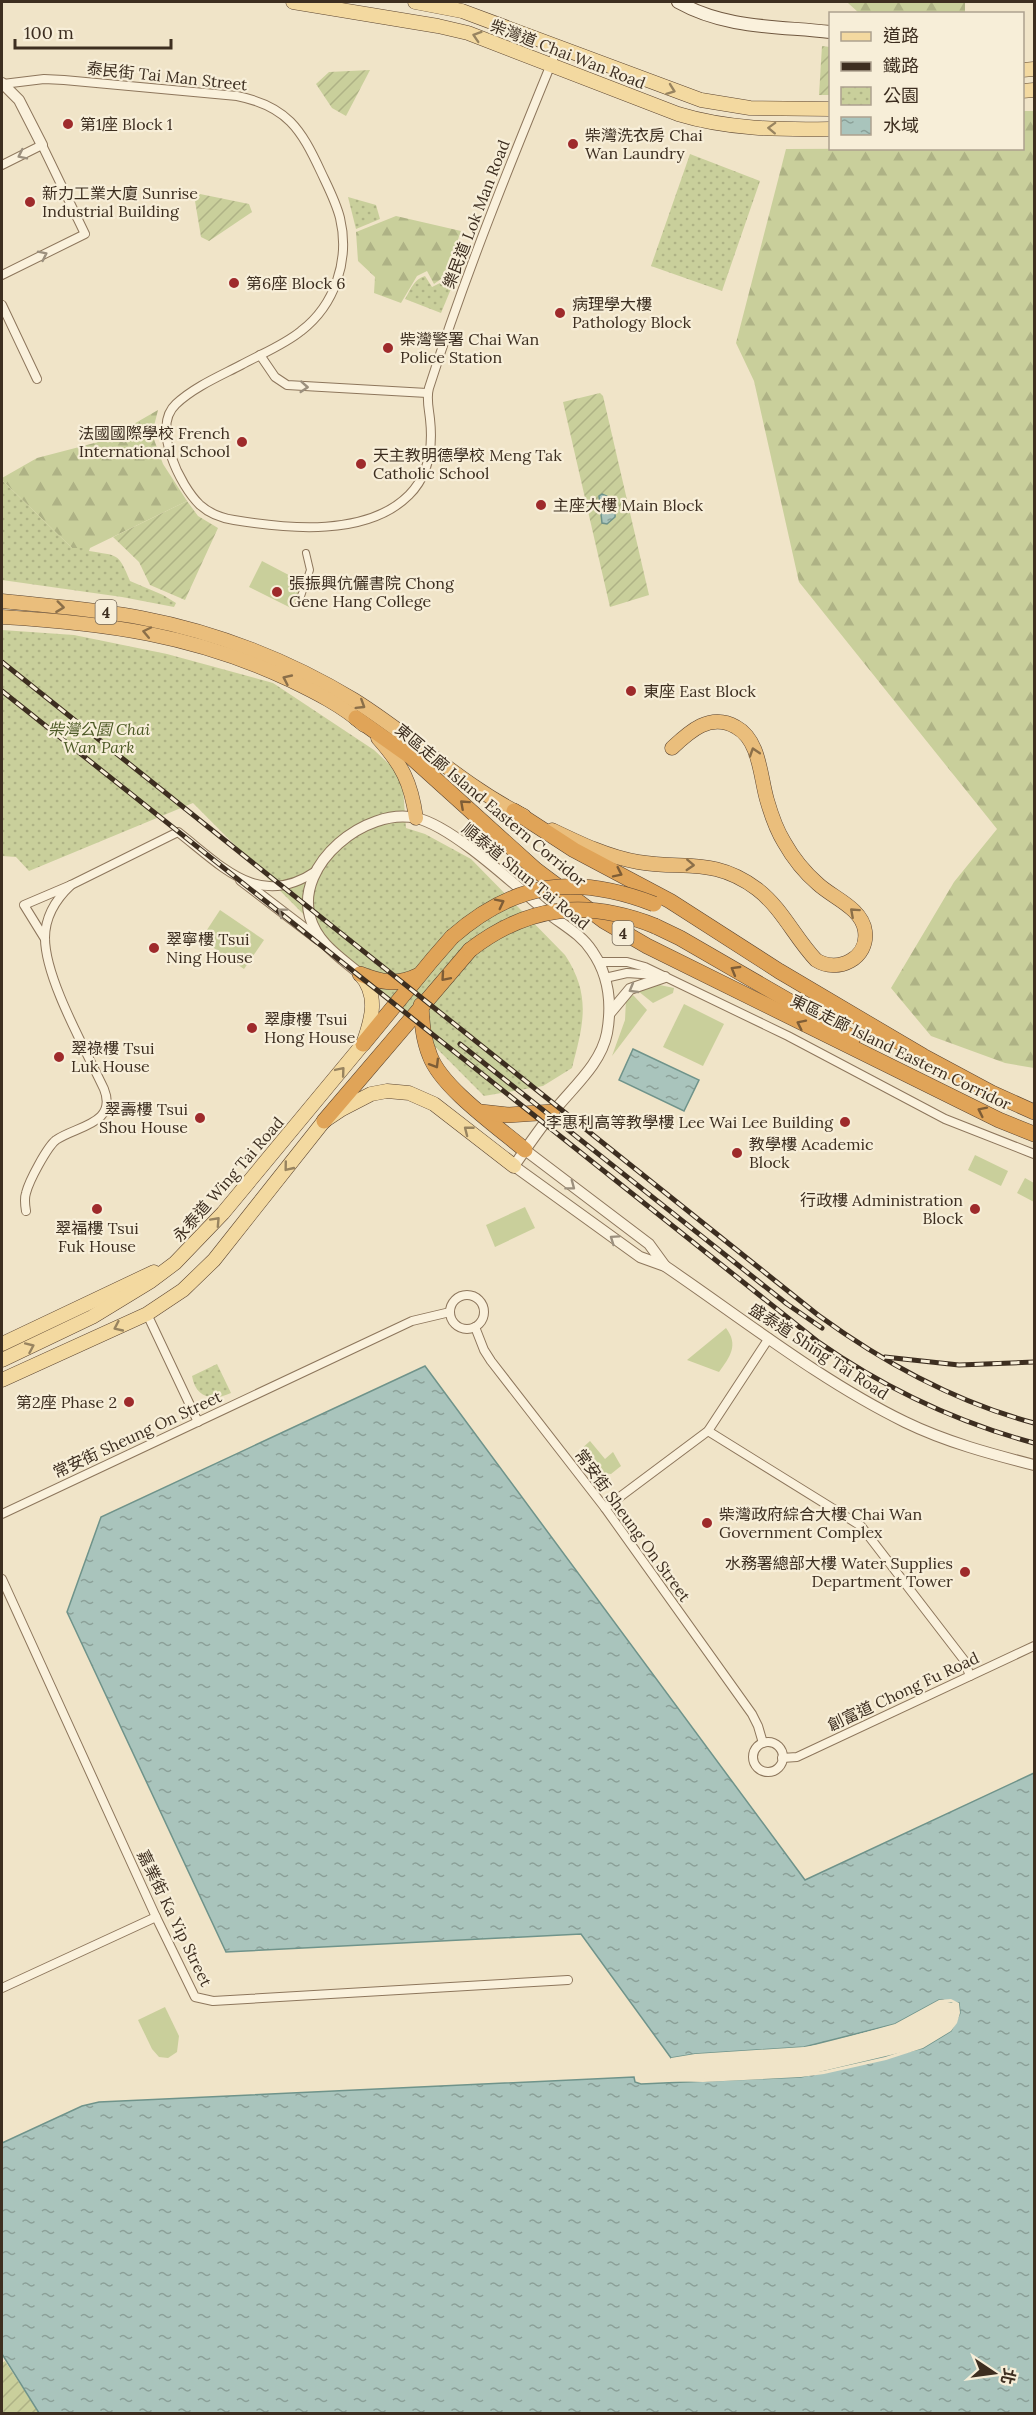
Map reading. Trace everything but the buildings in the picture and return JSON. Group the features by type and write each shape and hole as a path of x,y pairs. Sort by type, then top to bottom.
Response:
{"highway":[{"name":"東區走廊 Island Eastern Corridor","path":"2,601 110,613 160,622 226,641 269,657 355,701 514,811 574,849 670,901 780,971 965,1079 1035,1112"},
{"name":"東區走廊 Island Eastern Corridor","path":"2,617 96,624 198,644 244,659 303,687 356,718 411,758 536,870 604,921 647,946 999,1120 1035,1134"},
{"path":"356,718 378,738 402,768 411,789 416,818"},
{"path":"514,811 569,838 626,859 658,864 702,866 730,873 747,882 765,896 812,956 820,962 837,966 856,957 865,941 862,919 855,911 818,885 788,849 771,814 756,753 746,735 730,724 707,723 695,727 672,748"},
{"path":"363,1044 453,937 482,913 497,904 525,892 550,887 601,888 654,904 780,971"},
{"path":"324,1121 470,950 505,926 549,912 573,909 597,910 628,916 655,926 690,944 930,1085"},
{"path":"360,974 378,981 396,983 420,975"},
{"path":"421,1005 424,1040 430,1058 444,1078 525,1150"},
{"path":"481,1112 508,1115 552,1112"}],"main road":[{"name":"柴灣道 Chai Wan Road","path":"293,2 454,29 678,114 707,122 749,127 829,129"},
{"name":"柴灣道 Chai Wan Road","path":"415,2 462,11 701,100 750,108 829,109"},
{"path":"678,2 708,16 741,25 829,32"},
{"path":"360,974 370,987 373,1010 363,1044"},
{"name":"永泰道 Wing Tai Road","path":"2,1360 59,1334 135,1291 176,1263 223,1213 363,1044"},
{"path":"2,1380 147,1314 183,1290 204,1271 324,1121 371,1094 387,1091 409,1093 434,1104 514,1166"},
{"path":"2,1344 132,1281 176,1263"}],"street":[{"name":"樂民道 Lok Man Road","path":"427,393 488,222 558,46"},
{"name":"泰民街 Tai Man Street","path":"2,83 44,79 64,80 237,96 270,106 295,124 308,142 337,206 342,230 341,267 333,292 315,319 293,337 183,399 170,411 166,421 167,445 189,491 204,508 225,518 311,528 339,526 383,513 401,503 416,487 429,460 431,427 427,393"},
{"path":"2,83 19,100 85,234 2,275"},
{"path":"2,165 42,145"},
{"path":"2,305 37,379"},
{"path":"260,355 275,377 286,385 427,393"},
{"path":"299,602 310,570 306,553"},
{"name":"順泰道 Shun Tai Road","path":"319,869 354,830 389,818 416,818 459,841 551,916 570,927 592,950 605,978 610,1013 600,1055 552,1112 514,1166"},
{"path":"26,1211 27,1189 51,1145 61,1137 97,1120 106,1109 106,1095 56,986 45,939 24,904 71,885 178,832 360,974"},
{"path":"241,880 266,886 291,885 319,869"},
{"path":"319,869 311,886 308,905 310,918 323,943"},
{"path":"45,939 49,916 56,901 71,885"},
{"path":"31,916 40,922 49,916"},
{"path":"599,962 627,962 645,966 788,1036 945,1119 1035,1154"},
{"path":"605,978 627,973 666,977"},
{"path":"610,1013 630,989 666,977"},
{"name":"盛泰道 Shing Tai Road","path":"525,1150 649,1244 665,1266"},
{"name":"盛泰道 Shing Tai Road","path":"514,1166 640,1257 665,1266 840,1386 905,1422 947,1440 1035,1465"},
{"path":"468,1295 481,1303 483,1313 475,1327 470,1329 459,1327 451,1318 450,1312 457,1298 468,1295"},
{"name":"常安街 Sheung On Street","path":"2,1514 412,1321 450,1312"},
{"path":"147,1314 198,1422"},
{"name":"常安街 Sheung On Street","path":"475,1327 491,1361 605,1508 752,1714 759,1726 763,1743"},
{"path":"605,1508 708,1431 769,1338"},
{"path":"708,1431 861,1526 964,1660 970,1676"},
{"name":"嘉業街 Ka Yip Street","path":"2,1579 156,1917 195,1997 205,2001 568,1980"},
{"name":"創富道 Chong Fu Road","path":"782,1758 797,1757 1035,1646"},
{"path":"769,1742 778,1747 782,1758 780,1766 772,1772 758,1768 753,1756 756,1748 769,1742"},
{"path":"2,1988 156,1917"}],"green space":[{"path":"787,2 965,2 965,12 858,12 848,3"},
{"path":"822,46 829,47 829,95 819,95"},
{"path":"370,70 346,116 332,108 316,84 329,72"},
{"path":"1024,111 1034,111 1034,1068 1005,1063 931,1036 891,988 954,882 997,829 799,582 754,381 736,343 786,149 1024,150"},
{"path":"690,154 760,181 722,291 651,266"},
{"path":"200,194 249,204 252,212 209,241 201,237 195,201"},
{"path":"348,197 376,205 380,219 356,229"},
{"path":"396,216 461,231 445,276 434,284 427,271 417,276 401,303 374,293 375,277 358,261 356,232"},
{"path":"425,276 432,287 444,281 453,284 441,313 405,299 415,282"},
{"path":"600,393 603,396 649,595 610,607 563,402"},
{"path":"158,410 152,434 163,464 187,501 90,548 72,548 2,480 37,458 106,440"},
{"path":"2,480 72,548 90,548 89,551 116,557 123,565 130,581 163,595 176,603 174,607 122,597 2,580"},
{"path":"187,501 198,516 218,528 185,600 150,585 139,562 113,537"},
{"path":"262,561 304,583 291,608 249,587"},
{"name":"柴灣公園 Chai Wan Park","path":"2,630 74,635 167,654 273,683 374,750 402,776 406,828 425,834 471,859 565,955 579,984 583,1011 572,1068 543,1086 484,1096 193,803 29,871 16,857 2,856"},
{"path":"220,910 264,940 244,969 201,939"},
{"path":"655,984 674,988 673,993 653,1003 638,991"},
{"path":"633,995 647,1010 612,1056 625,1020 626,1000"},
{"path":"684,1004 724,1024 703,1066 663,1047"},
{"path":"975,1155 1008,1171 1001,1186 968,1170"},
{"path":"1025,1178 1034,1183 1034,1202 1017,1193"},
{"path":"525,1207 535,1228 495,1247 486,1225"},
{"path":"726,1328 732,1340 732,1351 719,1372 687,1360"},
{"path":"217,1364 231,1393 218,1397 201,1394 192,1376"},
{"path":"590,1441 605,1459 613,1452 621,1466 611,1474 600,1472 592,1467 578,1452"},
{"path":"165,2007 179,2036 177,2052 168,2058 159,2057 152,2049 138,2020"},
{"path":"5,2361 39,2413 2,2413 2,2363"}],"water":[{"path":"602,494 611,498 616,504 615,517 607,524 602,523 599,496"},
{"path":"633,1049 699,1080 684,1111 619,1080"},
{"path":"425,1366 805,1880 1034,1773 1034,2413 39,2413 2,2354 2,2143 82,2106 99,2102 634,2077 635,2082 641,2084 801,2077 923,2048 951,2031 960,2013 959,2003 939,2000 895,2024 804,2047 695,2054 671,2058 581,1934 226,1952 67,1612 101,1517"}],"pier":[{"path":"951,1999 959,2003 960,2013 951,2031 923,2048 886,2060 801,2077 703,2082 666,2081 667,2078 703,2079 801,2074 885,2057 922,2045 949,2029 956,2017 957,2005 951,2002 940,2003 896,2027 805,2050 695,2057 670,2061 671,2058 695,2054 823,2044 895,2024 939,2000"}],"railway":[{"path":"2,662 818,1315 868,1349 921,1379 976,1404 1034,1423"},
{"path":"2,691 817,1341 868,1374 921,1402 977,1425 1034,1443"},
{"path":"460,1044 787,1304 822,1328"},
{"path":"885,1357 959,1365 1034,1362"}],"place":[{"name":"第1座 Block 1","path":"68,124"},
{"name":"柴灣洗衣房 Chai Wan Laundry","path":"573,144"},
{"name":"新力工業大廈 Sunrise Industrial Building","path":"30,202"},
{"name":"第6座 Block 6","path":"234,283"},
{"name":"病理學大樓 Pathology Block","path":"560,313"},
{"name":"柴灣警署 Chai Wan Police Station","path":"388,348"},
{"name":"法國國際學校 French International School","path":"242,442"},
{"name":"天主教明德學校 Meng Tak Catholic School","path":"361,464"},
{"name":"主座大樓 Main Block","path":"541,505"},
{"name":"張振興伉儷書院 Chong Gene Hang College","path":"277,592"},
{"name":"東座 East Block","path":"631,691"},
{"name":"翠寧樓 Tsui Ning House","path":"154,948"},
{"name":"翠康樓 Tsui Hong House","path":"252,1028"},
{"name":"翠祿樓 Tsui Luk House","path":"59,1057"},
{"name":"翠壽樓 Tsui Shou House","path":"200,1118"},
{"name":"李惠利高等教學樓 Lee Wai Lee Building","path":"845,1122"},
{"name":"教學樓 Academic Block","path":"737,1153"},
{"name":"翠福樓 Tsui Fuk House","path":"97,1209"},
{"name":"行政樓 Administration Block","path":"975,1209"},
{"name":"第2座 Phase 2","path":"129,1402"},
{"name":"柴灣政府綜合大樓 Chai Wan Government Complex","path":"707,1523"},
{"name":"水務署總部大樓 Water Supplies Department Tower","path":"965,1572"}]}
